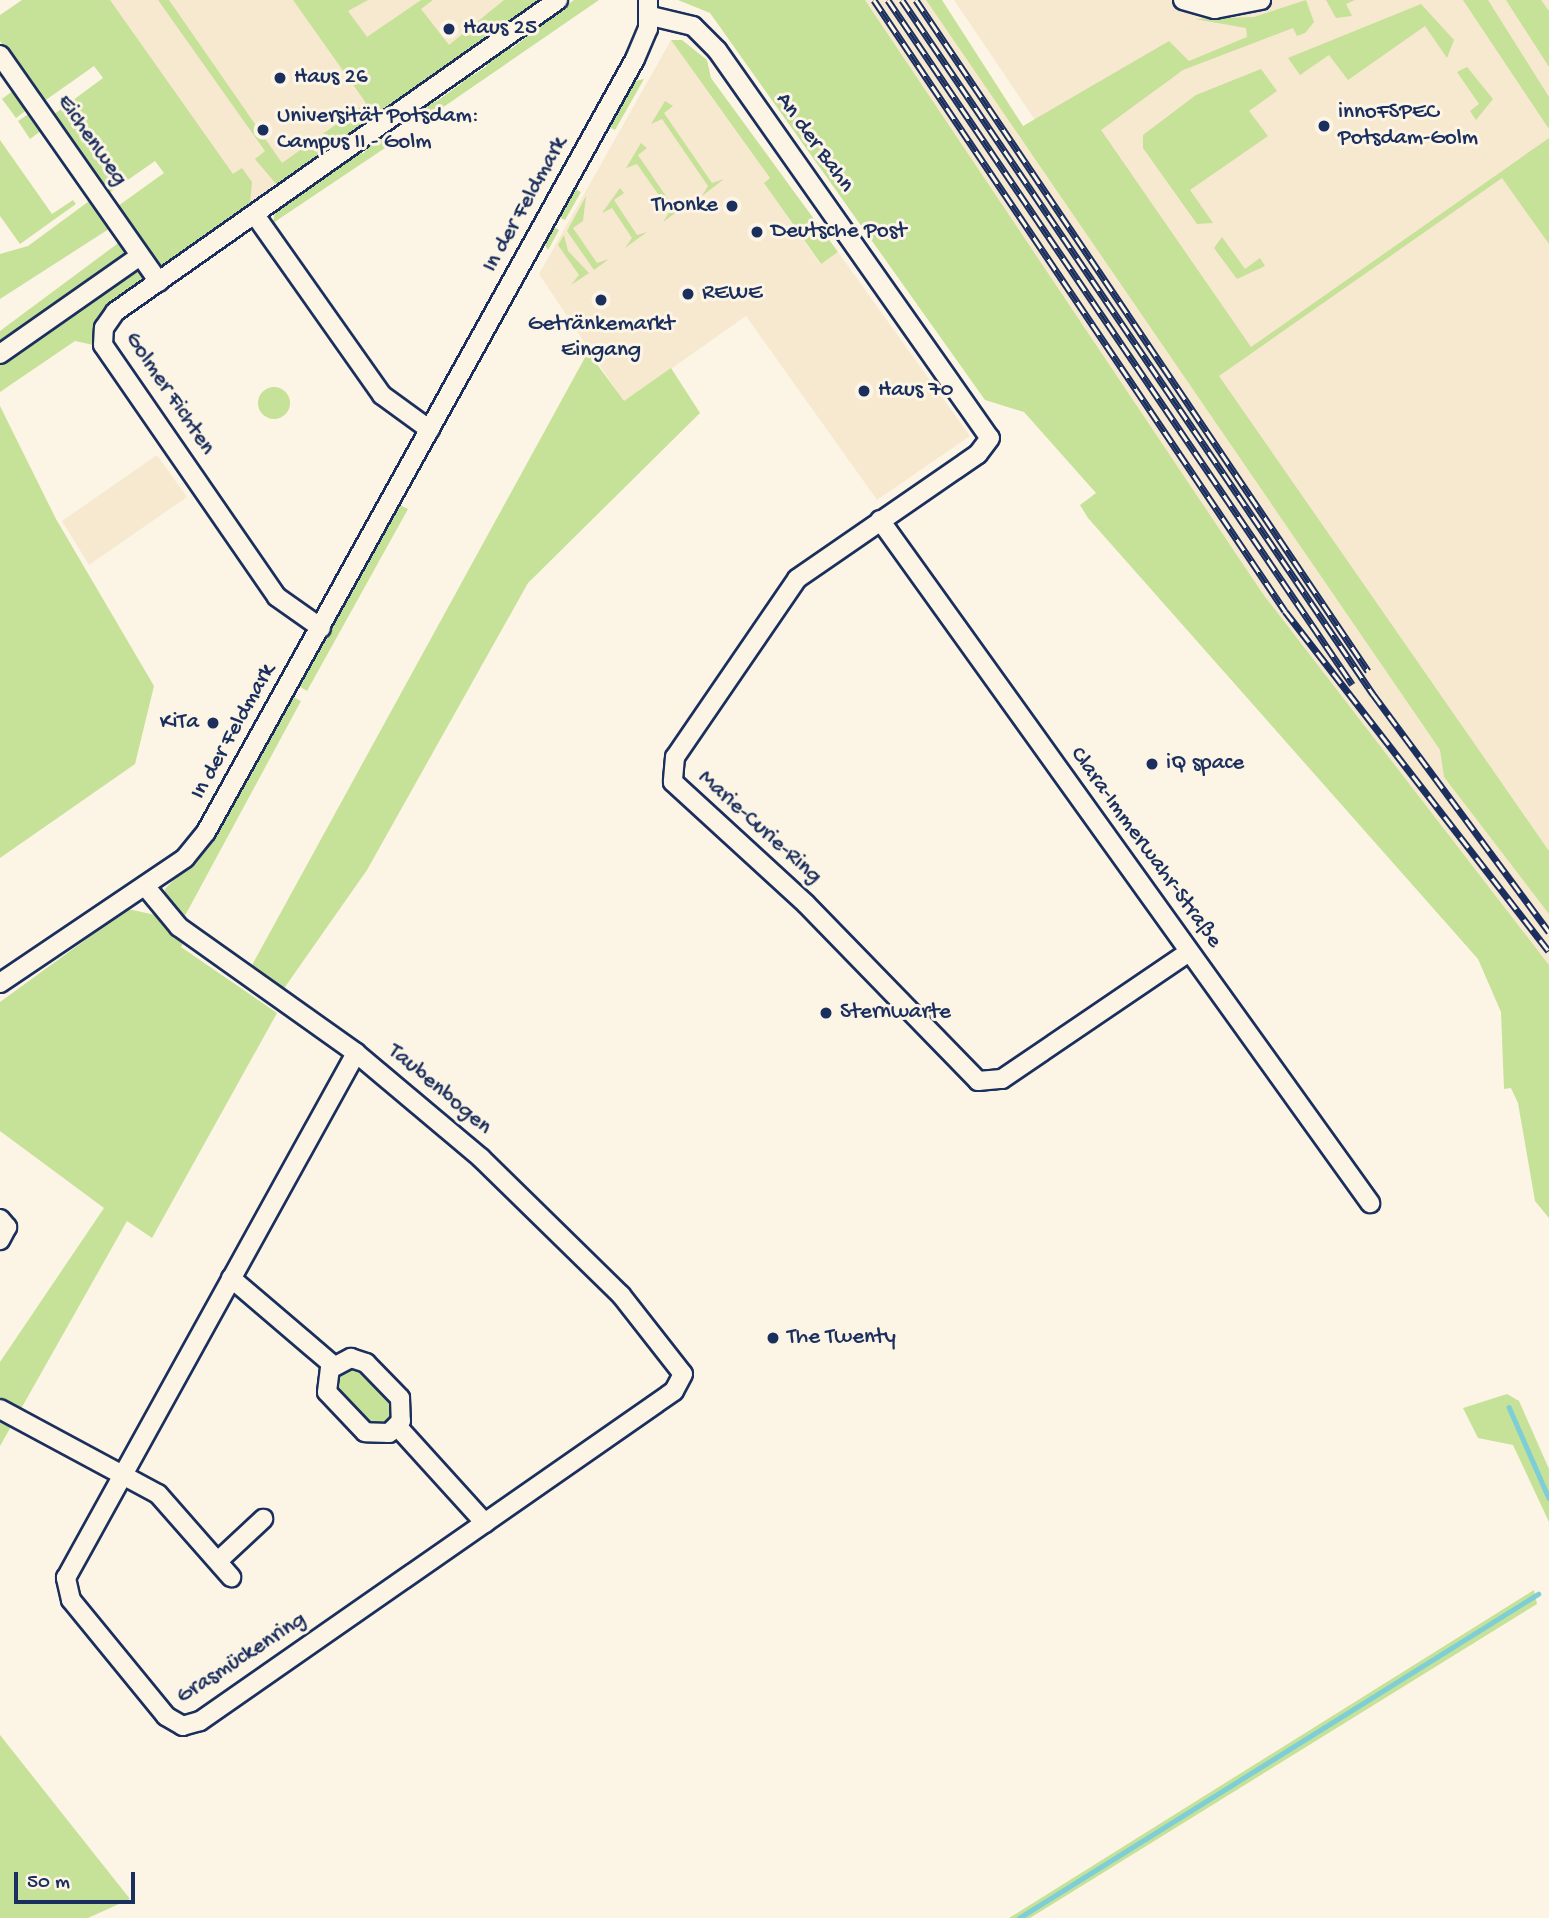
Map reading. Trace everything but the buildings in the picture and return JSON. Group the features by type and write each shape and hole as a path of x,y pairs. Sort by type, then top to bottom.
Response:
{"street":[{"name":"Golmer Fichten","path":"321,628 285,607 103,345 108,319 558,0"},
{"path":"1183,0 1215,9 1261,0"},
{"name":"In der Feldmark","path":"0,983 185,858 206,832 635,59 649,8"},
{"name":"An der Bahn","path":"649,8 693,26 717,50 989,431"},
{"name":"Eichenweg","path":"0,55 159,282"},
{"path":"255,215 382,395 430,430"},
{"path":"0,354 140,256"},
{"name":"Marie-Curie-Ring","path":"989,431 978,454 797,579 675,757 673,782 806,904 978,1081 1002,1079 1189,952"},
{"name":"Clara-Immerwahr-Straße","path":"880,520 1370,1203"},
{"name":"Taubenbogen","path":"145,886 179,927 356,1053 535,1208 677,1361"},
{"name":"Grasmückenring","path":"356,1053 70,1570 67,1594 166,1716 183,1726 200,1721 674,1391 682,1381 677,1361"},
{"path":"0,1219 7,1227 0,1240"},
{"path":"231,1278 333,1365"},
{"path":"333,1365 351,1358 366,1363 400,1398 397,1426 485,1523"},
{"path":"333,1365 327,1392 359,1427 382,1435 397,1426"},
{"path":"0,1409 169,1502 231,1577"},
{"path":"218,1561 263,1519"}],"shaded area":[{"name":"Universität Potsdam: Campus II - Golm","path":"77,0 531,0 242,224"},
{"path":"865,0 926,0 1440,750 1444,777 1549,914 1549,965 1263,594"},
{"path":"954,0 1549,0 1549,851 1037,123"},
{"path":"671,40 770,178 764,183 820,264 838,252 970,436 877,500 746,316 624,402 539,274"},
{"path":"157,455 187,497 89,565 62,521"}],"green space":[{"path":"22,0 110,0 233,174 242,168 252,182 250,204 163,267 154,266 118,206 164,173 155,161 109,193 53,115 103,78 94,66 43,102 0,41 0,15"},
{"path":"158,0 169,0 282,163 366,103 293,0 368,0 348,11 367,37 421,0 433,0 421,9 449,45 504,0 545,0 276,184 255,159 265,151"},
{"path":"574,0 599,0 423,121 419,105 437,101 462,83 461,76 472,76 487,66 486,59 504,46 511,49"},
{"path":"678,0 865,0 1263,594 1549,965 1549,1218 1535,1201 1518,1103 1511,1088 1504,1089 1501,1012 1478,959 1088,518 1080,505 1096,493 1024,412 985,400 710,13"},
{"path":"926,0 942,0 1023,126 1169,41 1189,61 1247,37 1246,28 1195,19 1254,17 1306,0 1314,22 1305,33 1297,36 1293,28 1183,70 1101,130 1251,347 1549,138 1549,244 1502,178 1219,376 1549,851 1549,914 1444,777 1440,750"},
{"path":"1326,0 1355,0 1346,4 1352,16 1336,18"},
{"path":"1463,0 1488,0 1549,97 1549,129"},
{"path":"1506,0 1541,0 1549,11 1549,67"},
{"path":"1421,4 1454,40 1447,58 1425,26 1348,80 1329,55 1300,75 1288,58"},
{"path":"671,40 682,40 707,60 711,78 838,252 821,264 764,183 770,178"},
{"path":"1467,67 1493,99 1476,120 1470,111 1479,104 1457,72"},
{"path":"1261,69 1277,91 1249,111 1268,136 1190,190 1213,223 1197,224 1143,148 1143,135 1196,95"},
{"path":"644,79 615,130 607,126 631,82"},
{"path":"14,90 28,109 16,118 2,99"},
{"path":"665,101 673,106 664,113 712,183 724,179 702,196 708,186 662,119 651,124"},
{"path":"30,113 42,130 30,139 18,121"},
{"path":"377,135 388,146 273,223 276,207 358,149 363,154"},
{"path":"0,140 52,214 73,200 76,204 20,244 0,216"},
{"path":"641,143 647,148 638,155 674,208 686,205 663,222 670,211 637,164 626,168"},
{"path":"573,188 581,192 565,220 558,217 553,226 559,230 548,250 543,242"},
{"path":"620,188 624,193 614,200 637,235 647,232 625,248 632,238 612,208 602,213"},
{"path":"586,196 583,221 573,228 597,263 609,259 594,270 567,231"},
{"path":"92,199 112,227 0,299 0,254 28,246"},
{"path":"564,235 568,251 589,273 571,285 579,275 558,245"},
{"path":"1222,237 1245,269 1260,258 1265,266 1237,279 1214,248"},
{"path":"121,241 127,256 0,348 0,331"},
{"path":"131,270 144,274 143,287 98,346 75,341 0,392 0,363"},
{"path":"588,352 624,401 671,368 700,413 528,583 367,870 285,987 269,991 246,976"},
{"path":"274,387 285,392 290,403 285,414 274,419 263,414 258,403 263,392"},
{"path":"0,406 56,519 154,686 135,764 0,858"},
{"path":"400,505 408,509 307,691 299,686"},
{"path":"293,697 301,701 180,925 164,903 165,889 206,847"},
{"path":"128,909 155,915 185,939 181,947 277,1013 152,1238 127,1221 0,1446 0,1362 104,1208 0,1131 0,1002"},
{"path":"358,1365 395,1400 392,1423 377,1430 337,1399 333,1377"},
{"path":"1507,1394 1519,1401 1549,1469 1549,1522 1513,1445 1478,1438 1463,1408"},
{"path":"1534,1590 1537,1604 1030,1918 1009,1918"},
{"path":"0,1735 130,1899 88,1918 0,1918"}],"waterway":[{"path":"1509,1407 1549,1498"},
{"path":"1019,1918 1538,1594"}],"railway":[{"path":"874,0 1285,611 1549,951"},
{"path":"888,0 1352,684"},
{"path":"902,0 1373,694 1549,932"},
{"path":"916,0 1368,671"}],"place":[{"name":"Haus 25","path":"449,29"},
{"name":"Haus 26","path":"280,78"},
{"name":"innoFSPEC Potsdam-Golm","path":"1324,126"},
{"name":"Universität Potsdam: Campus II - Golm","path":"263,130"},
{"name":"Thonke","path":"732,206"},
{"name":"Deutsche Post","path":"757,232"},
{"name":"REWE","path":"688,294"},
{"name":"Getränkemarkt Eingang","path":"601,300"},
{"name":"Haus 70","path":"864,391"},
{"name":"KiTa","path":"213,723"},
{"name":"iQ space","path":"1152,764"},
{"name":"Sternwarte","path":"826,1013"},
{"name":"The Twenty","path":"773,1338"}]}
